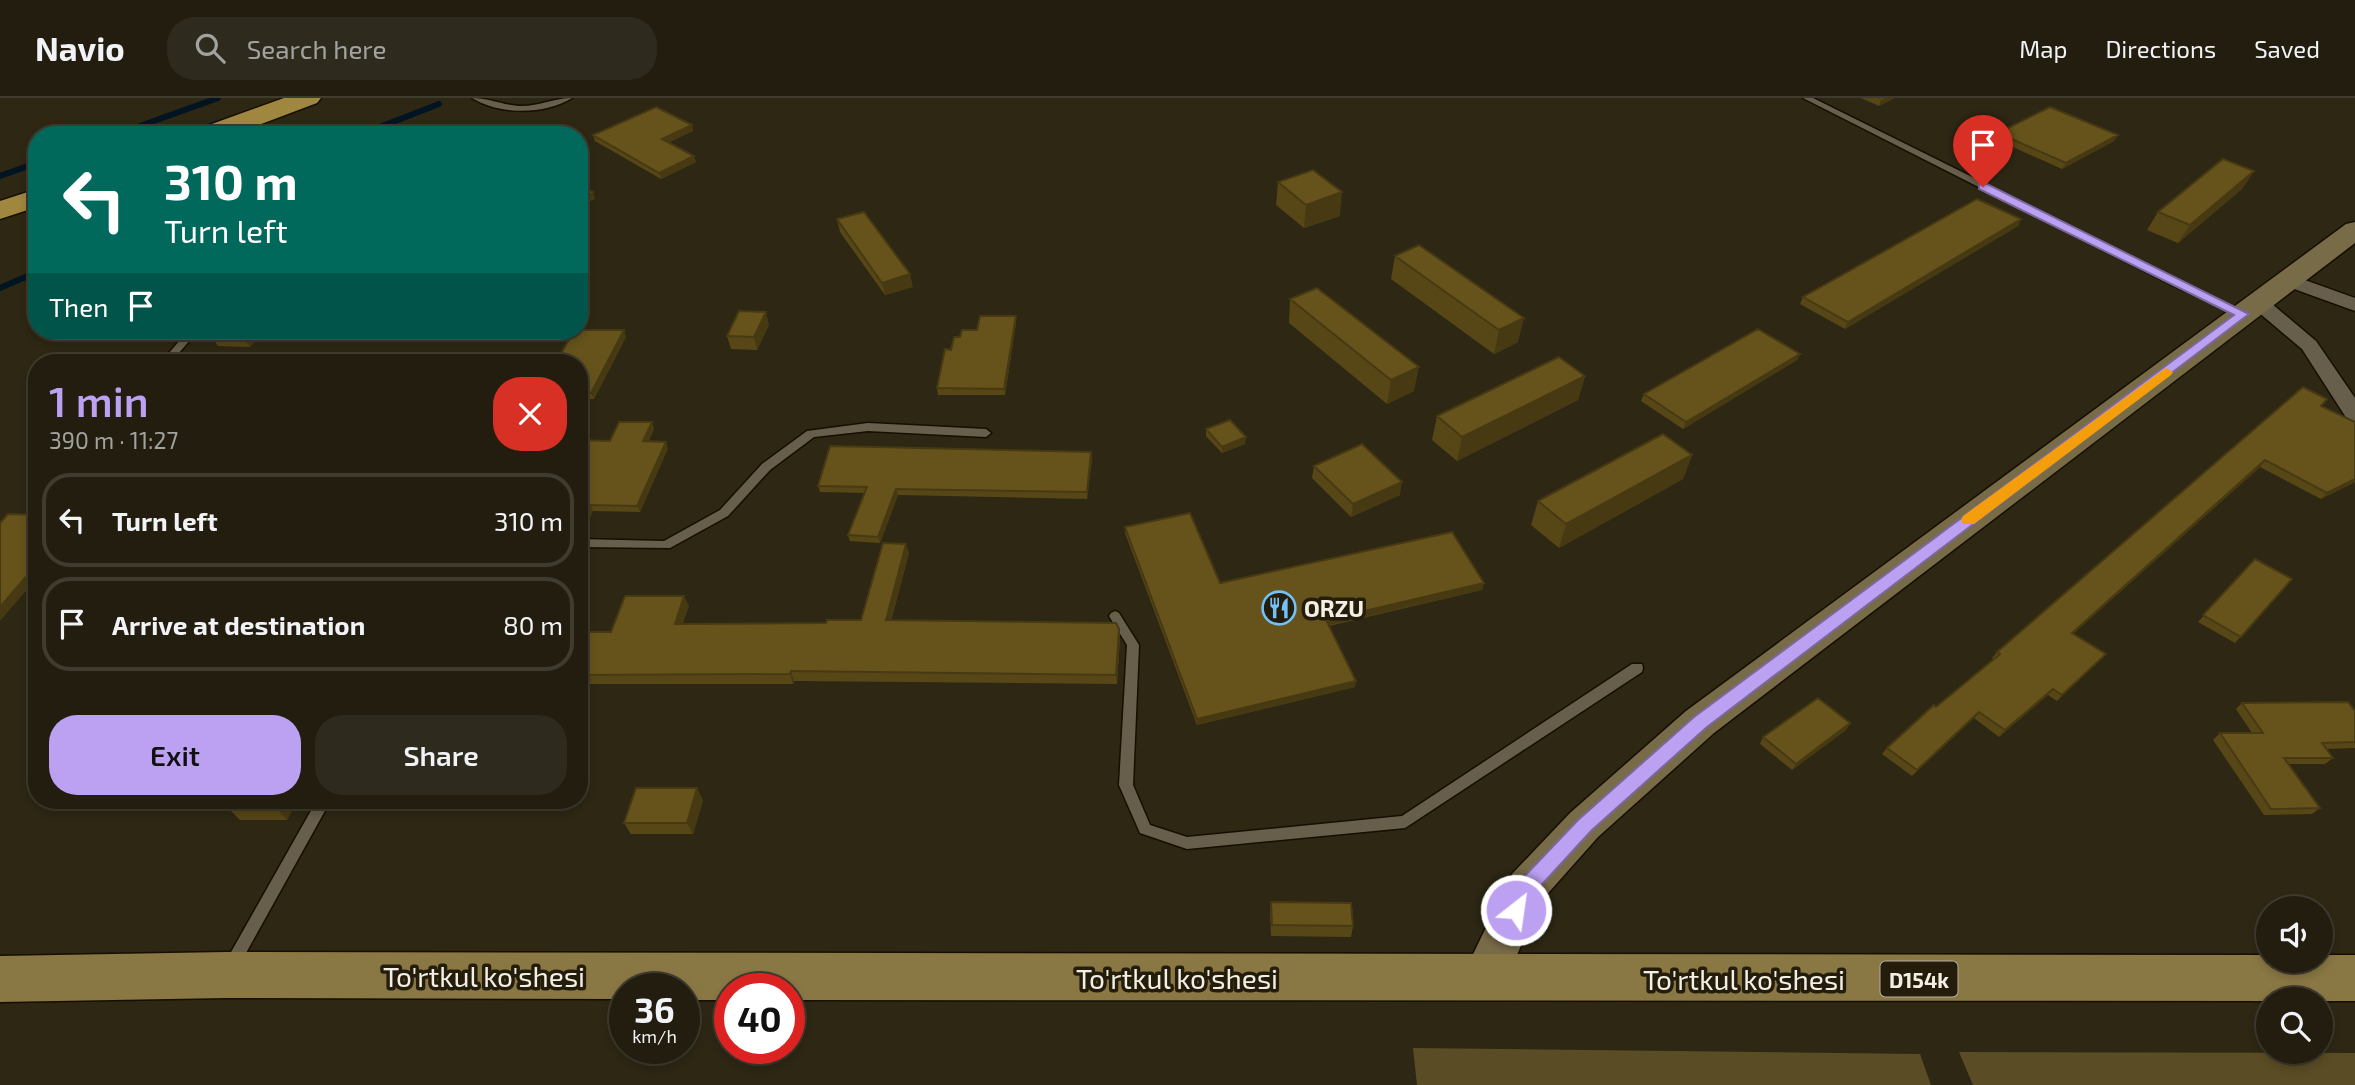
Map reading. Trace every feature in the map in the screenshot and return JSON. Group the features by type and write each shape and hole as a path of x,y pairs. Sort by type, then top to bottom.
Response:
{"highway":[{"path":"232,126 308,98"},
{"path":"0,211 28,200"}],"main road":[{"name":"To'rtkul ko'shesi","path":"0,979 226,975 1483,979 2355,978"}],"street":[{"path":"1483,979 1527,887 1584,825 1691,730 2285,279 2355,230"},
{"path":"2285,279 2355,305"},
{"path":"2250,308 2309,345 2355,414"}],"lane":[{"path":"476,98 505,109 551,105 568,98"},
{"path":"1807,98 2177,284 2250,308"},
{"path":"173,354 185,340"},
{"path":"588,543 666,545 724,513 766,467 811,434 868,427 986,433"},
{"path":"1115,616 1133,645 1126,785 1145,829 1186,843 1405,822 1637,668"},
{"path":"226,975 319,809"}],"shaded area":[{"path":"1413,1048 1920,1054 1931,1085 1417,1085"},
{"path":"1959,1052 2256,1053 2256,1064 2333,1064 2333,1053 2355,1053 2355,1085 1973,1085"}],"building":[{"path":"656,107 692,125 662,139 694,156 659,173 593,135"},
{"path":"2050,107 2118,135 2066,163 1998,133"},
{"path":"2223,159 2254,171 2190,225 2158,212"},
{"path":"1313,170 1342,192 1306,205 1278,182"},
{"path":"1977,199 2021,219 1848,322 1803,297"},
{"path":"864,212 910,274 882,283 837,219"},
{"path":"1419,245 1524,318 1499,330 1395,256"},
{"path":"1317,288 1419,367 1391,380 1290,299"},
{"path":"739,311 766,312 754,337 727,336"},
{"path":"980,316 1016,316 1004,389 937,388 945,349 951,350 954,337 960,337 962,330 977,330"},
{"path":"1758,329 1800,354 1686,422 1644,394"},
{"path":"588,330 624,330 591,393 588,393 588,354 561,354 569,340 588,340"},
{"path":"1559,357 1585,376 1462,437 1437,416"},
{"path":"2303,387 2327,399 2321,406 2355,422 2355,479 2327,493 2265,460 2072,633 2106,654 2062,695 2053,689 2005,730 1979,712 1917,770 1887,748 1934,705 1936,707 2000,654 1997,652"},
{"path":"1230,420 1246,437 1222,447 1206,429"},
{"path":"619,422 652,422 643,441 666,442 637,506 590,505 588,509 588,440 610,441"},
{"path":"1663,434 1692,455 1566,524 1538,501"},
{"path":"1362,444 1402,482 1353,504 1314,466"},
{"path":"830,446 1091,452 1087,492 896,489 878,537 848,535 867,487 818,486"},
{"name":"ORZU","path":"1190,513 1220,583 1452,532 1484,583 1326,620 1356,681 1197,719 1125,527"},
{"path":"8,514 28,515 28,574 0,607 0,523"},
{"path":"883,543 906,544 886,620 1116,623 1119,629 1116,675 791,671 790,674 588,675 588,632 611,632 625,596 684,596 675,624 826,623 827,620 861,620"},
{"path":"2255,559 2292,579 2241,637 2203,615"},
{"path":"1818,698 1850,723 1796,764 1763,737"},
{"path":"2348,702 2355,711 2355,742 2322,743 2333,758 2284,758 2320,808 2271,809 2220,733 2263,733 2242,703"},
{"path":"636,788 697,788 687,823 624,823"},
{"path":"1271,902 1351,903 1353,926 1272,925"}],"waterway":[{"path":"140,126 218,98"},
{"path":"382,126 439,104"},
{"path":"0,176 28,166"},
{"path":"0,288 28,276"}],"slow traffic":[{"path":"1969,520 2166,372"}],"place":[{"name":"ORZU","path":"1279,608"}],"route":[{"path":"1516,910 1527,887 1584,825 1700,722 2243,314 1983,187"}]}
